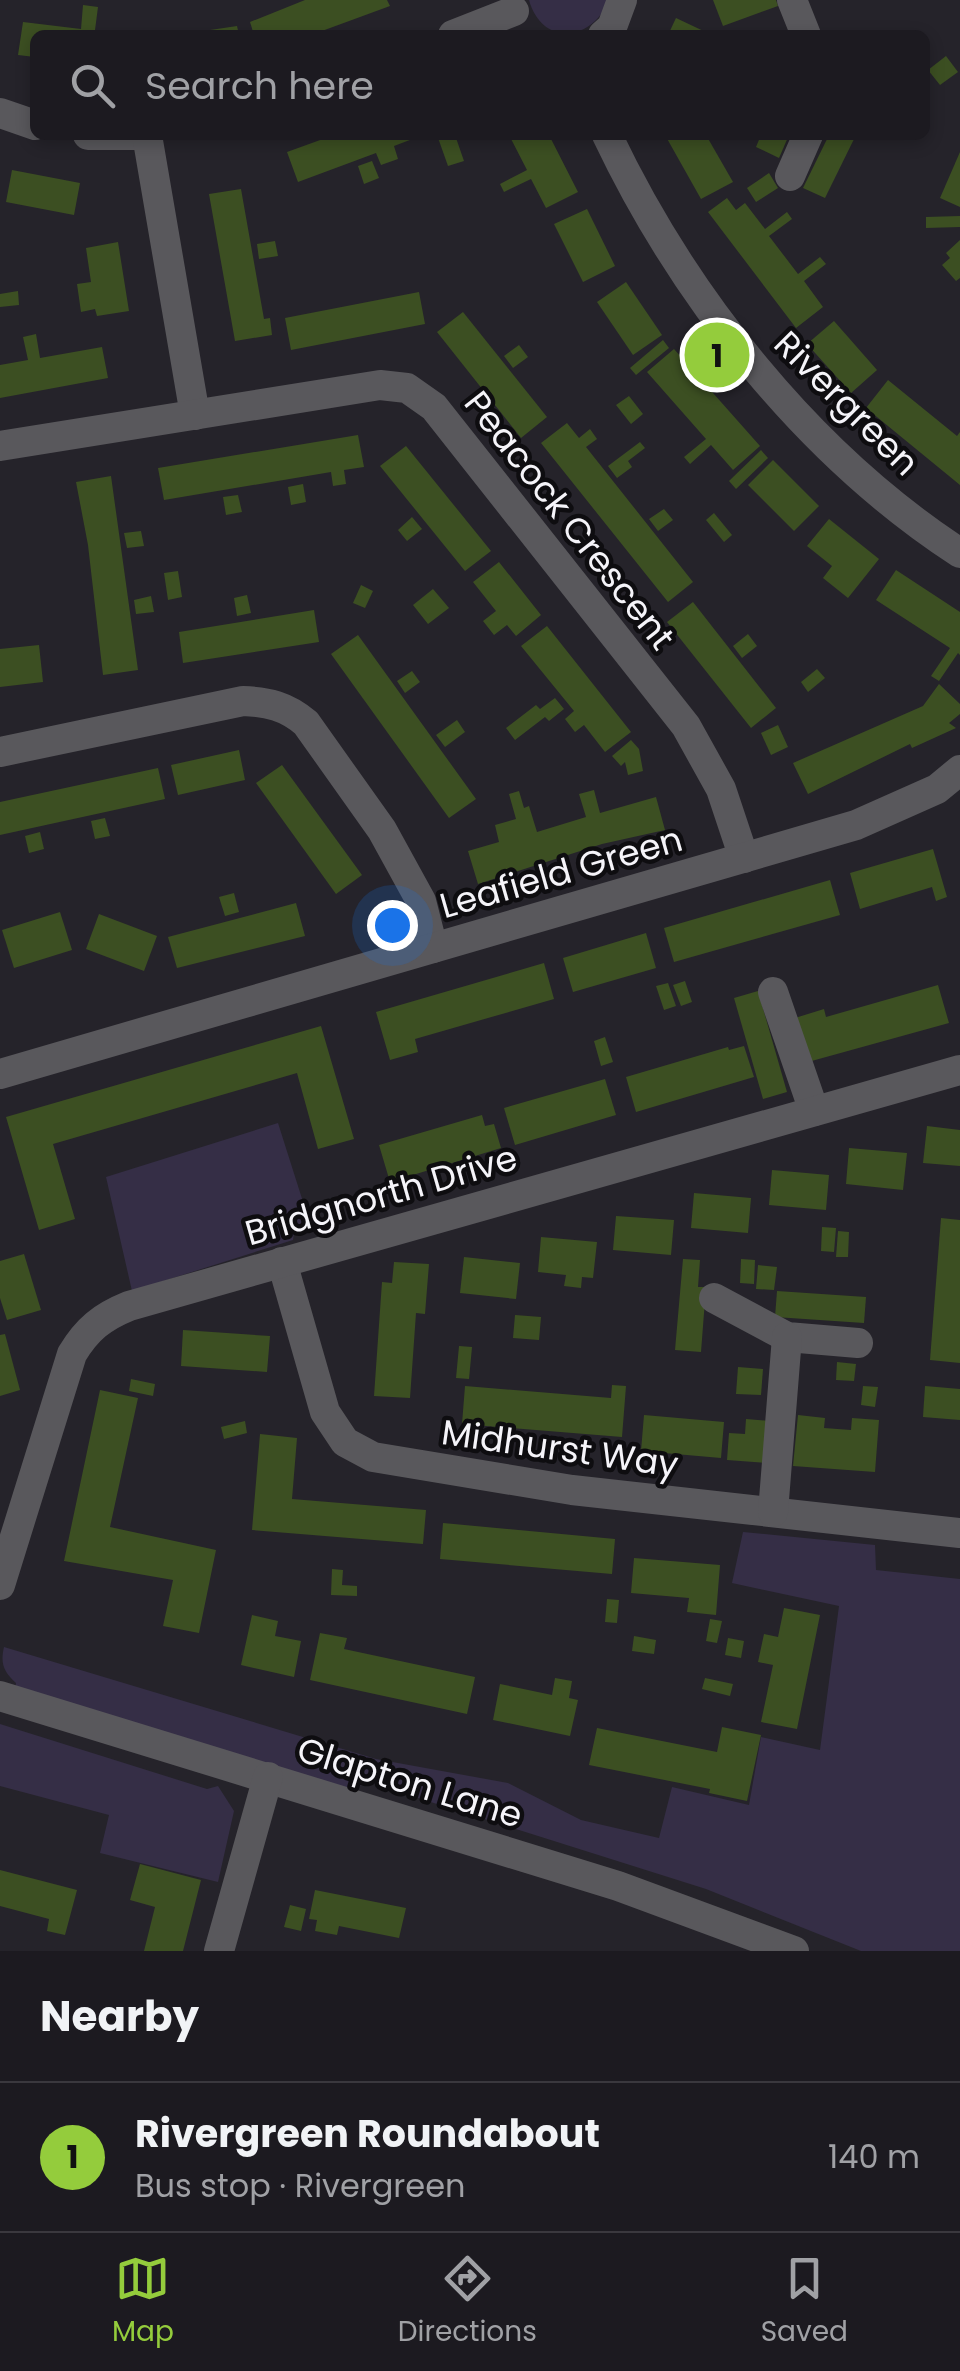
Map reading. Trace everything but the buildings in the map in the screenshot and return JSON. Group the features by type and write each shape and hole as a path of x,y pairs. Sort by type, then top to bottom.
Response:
{"street":[{"path":"609,30 622,0"},
{"path":"792,0 804,30"},
{"path":"470,30 519,16"},
{"path":"0,113 30,123"},
{"path":"148,140 195,415"},
{"name":"Rivergreen","path":"608,140 674,260 726,332 778,392 886,498 960,552"},
{"path":"790,176 806,140"},
{"name":"Peacock Crescent","path":"0,446 380,386 408,388 434,407 686,726 721,788 744,858"},
{"path":"0,752 243,701 269,702 291,710 306,723 382,830 421,901 433,948"},
{"name":"Leafield Green","path":"0,1074 856,826 937,788 960,770"},
{"path":"774,992 814,1111"},
{"name":"Bridgnorth Drive","path":"0,1584 72,1354 86,1332 105,1316 960,1070"},
{"name":"Midhurst Way","path":"282,1262 325,1412 345,1442 373,1458 572,1490 960,1533"},
{"path":"714,1298 787,1338 858,1343"},
{"path":"772,1512 787,1338"},
{"name":"Glapton Lane","path":"0,1696 618,1886 794,1951"},
{"path":"219,1951 268,1777"}],"shaded area":[{"path":"529,0 609,0 601,14 582,30 552,30 535,15"},
{"path":"278,1123 311,1227 294,1232 293,1240 132,1291 106,1177"},
{"path":"743,1532 875,1545 876,1570 960,1579 960,1951 861,1951 706,1889 364,1781 356,1791 15,1691 16,1683 3,1663 4,1647 376,1759 508,1783 581,1820 659,1838 672,1787 749,1805 761,1737 820,1750 839,1606 732,1583"},
{"path":"0,1724 207,1789 218,1786 234,1811 218,1882 100,1853 109,1815 0,1786"}],"place":[{"name":"Rivergreen Roundabout","path":"717,355"}]}
